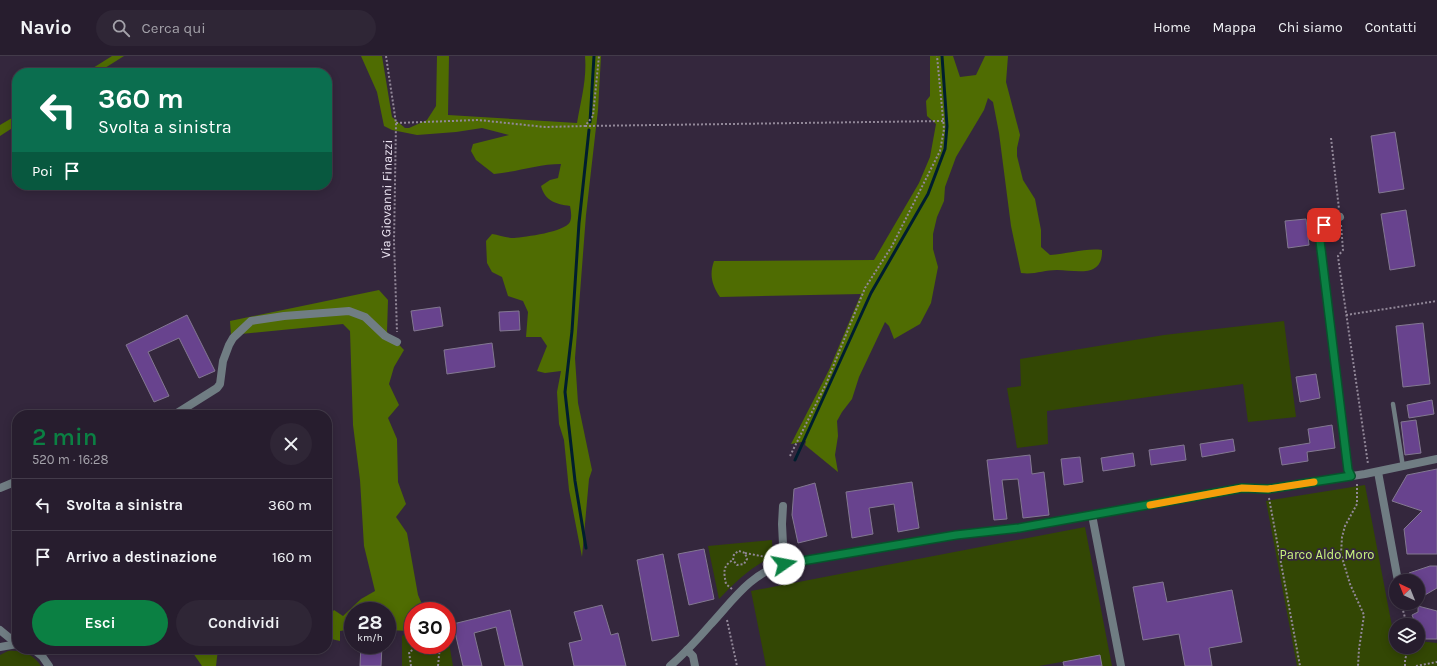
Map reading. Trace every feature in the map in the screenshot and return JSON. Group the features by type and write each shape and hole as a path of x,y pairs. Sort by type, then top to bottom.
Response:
{"street":[{"path":"1340,216 1324,225 1320,241 1348,470 1351,476"},
{"path":"182,410 217,388 220,384 223,361 229,345 233,338 251,321 304,314 349,311 365,316 385,336 397,342"},
{"path":"670,666 687,650 754,578 767,570 784,564 956,535 1019,528 1242,488 1268,489 1351,476 1367,471 1378,472 1437,459"},
{"path":"1378,472 1397,574"},
{"path":"0,488 12,483"},
{"path":"783,506 782,524 784,564"},
{"path":"1092,515 1121,666"},
{"path":"0,630 12,640"},
{"path":"0,647 12,645"},
{"path":"687,650 693,656 695,666"},
{"path":"39,654 49,666"}],"lane":[{"path":"1393,404 1403,467"}],"path":[{"name":"Via Giovanni Finazzi","path":"386,56 396,123 394,296 397,342"},
{"path":"585,126 593,116 599,56"},
{"path":"790,456 826,384 865,288 892,246 940,151 943,121 937,56"},
{"path":"396,123 478,120 545,127 943,121"},
{"path":"1331,138 1343,250 1339,252 1338,256 1367,471 1367,482 1357,484 1359,494 1357,504 1345,526 1342,537 1341,554 1345,570 1364,615 1358,666"},
{"path":"1346,315 1437,301"},
{"path":"1268,489 1300,666"},
{"path":"745,553 747,559 744,564 737,565 733,560 734,554 739,551 766,557 770,561"},
{"path":"733,560 727,563 724,571 726,584 733,590"},
{"path":"725,608 737,666"},
{"path":"409,654 411,666"},
{"path":"438,666 439,654"},
{"path":"1405,666 1404,659 1406,654"},
{"path":"1416,666 1437,662"}],"green space":[{"path":"112,56 124,56 105,68 93,68"},
{"path":"361,56 382,56 392,117 405,128 409,128 427,120 436,106 437,56 449,56 448,115 577,123 582,98 585,56 601,56 598,110 586,215 575,358 578,403 592,470 589,479 582,557 569,490 564,440 559,424 557,392 561,371 545,373 537,371 547,346 541,337 526,337 528,312 523,301 508,296 502,277 492,272 487,263 486,241 492,234 511,238 527,236 561,229 567,226 570,222 570,206 552,201 545,195 541,186 550,180 558,178 561,164 544,165 494,174 476,160 471,151 473,144 509,135 482,128 417,135 392,130 384,126 377,92"},
{"path":"930,56 953,56 960,77 976,75 985,56 1008,56 1006,82 1020,135 1017,156 1023,180 1035,199 1041,230 1041,247 1050,255 1089,250 1102,250 1101,259 1098,265 1087,271 1057,270 1021,273 1011,226 999,133 993,102 988,98 984,110 956,157 945,187 944,201 937,217 933,234 933,249 938,267 931,303 920,324 894,339 889,326 885,322 859,377 852,399 837,421 838,436 835,455 838,472 805,445 806,441 791,444 829,370 861,294 720,297 712,280 712,266 714,261 874,260 919,183 930,157 936,124 927,116 926,101 930,96"},
{"path":"12,118 12,128 0,136 0,125"},
{"path":"379,290 388,300 387,332 404,350 394,367 389,384 399,405 388,418 397,439 398,482 406,504 396,517 407,533 418,595 421,602 404,602 404,631 396,630 396,602 358,602 375,591 364,546 360,480 353,425 350,331 343,324 231,335 230,321"},
{"path":"1284,321 1296,417 1248,422 1243,384 1047,411 1048,444 1017,448 1007,388 1021,386 1020,359 1164,335"},
{"name":"Parco Aldo Moro","path":"1365,485 1390,618 1389,618 1389,654 1425,654 1425,642 1437,643 1437,666 1297,666 1266,501"},
{"path":"1085,527 1112,666 1102,666 1100,655 1039,666 766,666 751,591"},
{"path":"772,540 773,556 744,575 719,599 708,546"},
{"path":"334,610 343,616 344,615 344,630 340,631 340,641 332,639 332,612"},
{"path":"404,635 404,654 451,654 453,666 402,666 402,636"},
{"path":"8,651 12,651 12,654 27,654 34,658 41,666 0,666 0,655"},
{"path":"194,654 217,654 216,666 202,666"}],"building":[{"path":"1395,132 1404,189 1379,193 1371,136"},
{"path":"1406,210 1415,266 1390,270 1381,214"},
{"path":"1306,219 1309,245 1288,248 1285,221"},
{"path":"440,307 443,326 414,331 411,311"},
{"path":"519,311 520,330 500,331 499,312"},
{"path":"187,315 215,371 199,378 179,338 148,352 169,396 154,402 126,345"},
{"path":"1423,323 1430,384 1403,387 1396,326"},
{"path":"492,343 495,367 447,374 444,350"},
{"path":"1316,374 1320,398 1300,402 1296,377"},
{"path":"1432,400 1434,414 1409,418 1407,405"},
{"path":"1416,420 1421,453 1405,455 1401,422"},
{"path":"1332,425 1335,448 1307,452 1308,461 1282,465 1279,448 1310,443 1308,429"},
{"path":"1233,439 1235,451 1202,457 1200,444"},
{"path":"1184,445 1186,460 1151,465 1149,450"},
{"path":"1133,453 1135,466 1103,471 1101,458"},
{"path":"1030,455 1032,474 1044,472 1049,515 1023,518 1018,479 1002,480 1007,519 994,520 987,460"},
{"path":"1080,457 1083,482 1064,485 1061,459"},
{"path":"1437,469 1437,554 1407,554 1404,529 1422,511 1392,501 1407,475"},
{"path":"912,482 919,528 898,532 894,504 869,508 873,534 852,538 846,492"},
{"path":"815,483 827,536 798,543 792,515 794,489"},
{"path":"704,549 714,599 689,605 678,554"},
{"path":"663,554 679,636 652,641 637,560"},
{"path":"1430,566 1437,566 1437,588 1425,595 1425,574 1409,573"},
{"path":"1163,582 1167,602 1232,590 1242,642 1209,648 1212,666 1185,666 1179,634 1143,640 1133,587"},
{"path":"602,605 611,635 618,633 626,666 574,666 569,643 582,640 574,612"},
{"path":"1425,608 1437,611 1437,639 1425,639 1425,618 1413,618 1412,615 1418,612 1418,610 1425,610"},
{"path":"510,610 523,666 505,666 496,627 474,633 482,666 463,666 456,637 456,623"},
{"path":"361,654 382,654 381,666 360,666"},
{"path":"1100,655 1102,666 1064,666 1063,662"}],"waterway":[{"path":"590,122 594,56"},
{"path":"795,460 871,293 928,194 945,149 947,126 942,56"},
{"path":"586,548 575,481 565,392 572,331 579,223 589,130"}],"slow traffic":[{"path":"1150,505 1242,488 1268,489 1314,482"}],"route":[{"path":"784,564 956,535 1019,528 1242,488 1268,489 1351,476 1348,470 1336,360 1320,241 1324,225"}]}
